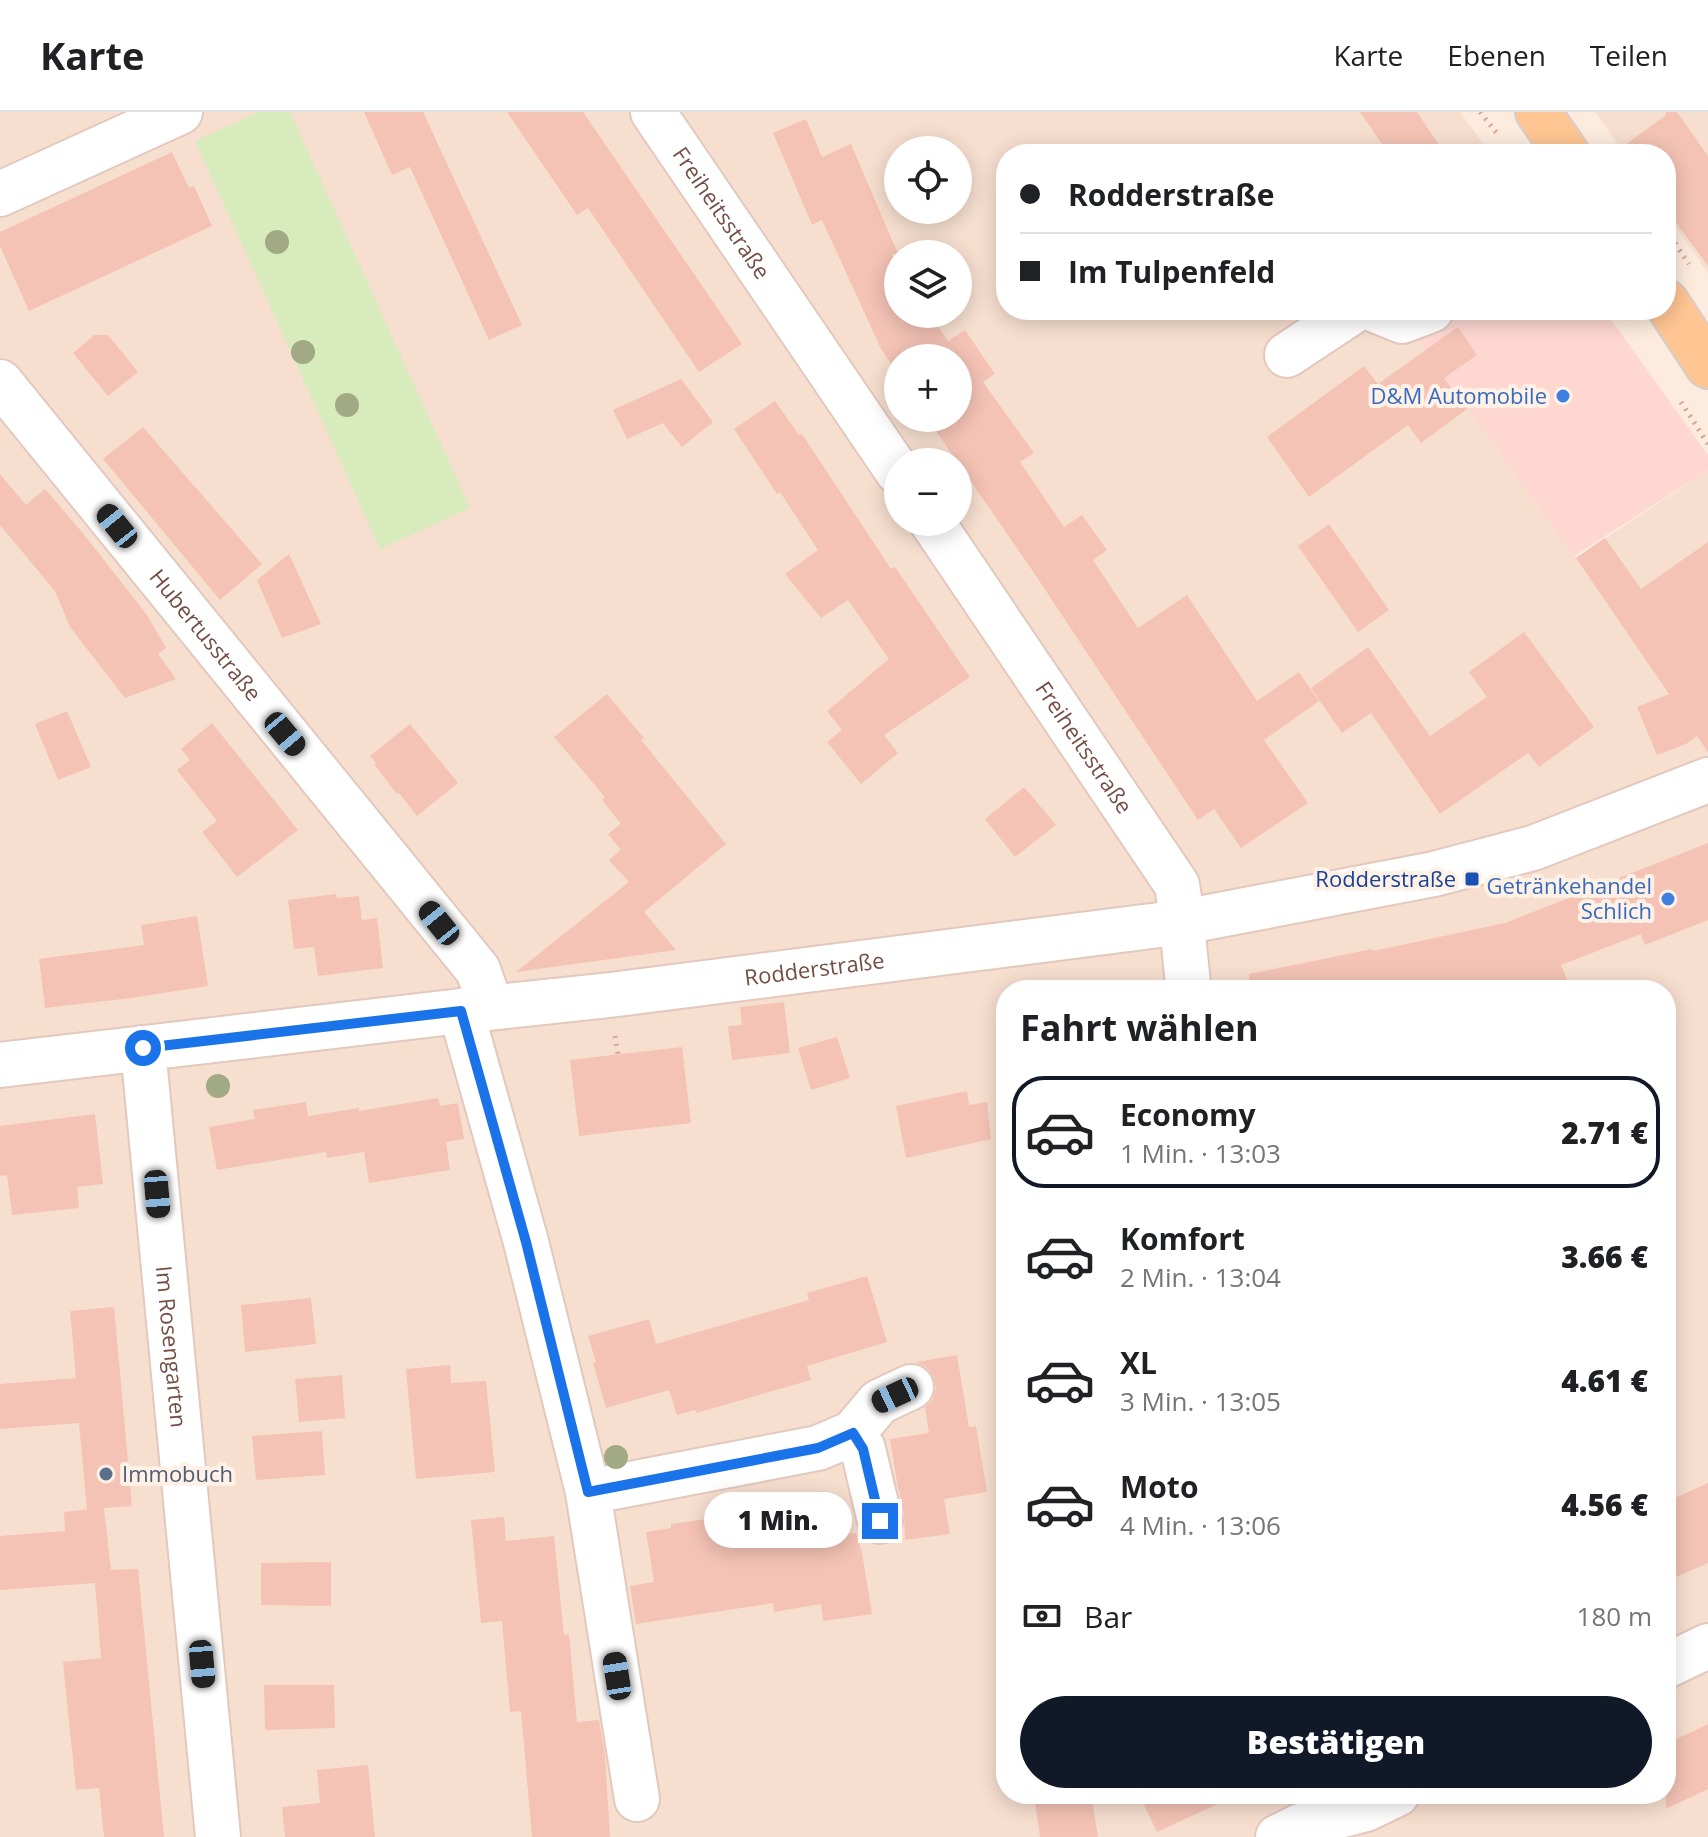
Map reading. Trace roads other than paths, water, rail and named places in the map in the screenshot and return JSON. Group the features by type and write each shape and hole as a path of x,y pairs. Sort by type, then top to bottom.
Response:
{"main road":[{"path":"1538,112 1560,144"},
{"path":"1676,317 1708,366"}],"street":[{"path":"0,194 180,112"},
{"name":"Freiheitsstraße","path":"653,112 884,451"},
{"path":"1287,355 1340,320"},
{"name":"Hubertusstraße","path":"0,382 478,970 476,1009 526,1242 588,1492 637,1799"},
{"name":"Freiheitsstraße","path":"941,536 1177,885 1187,980"},
{"name":"Rodderstraße","path":"0,1065 610,995 1183,922 1434,874 1533,848 1708,780"},
{"name":"Im Rosengarten","path":"143,1048 218,1837"},
{"path":"588,1492 818,1448 853,1433 879,1402 911,1387"},
{"path":"853,1433 863,1449 880,1521"},
{"path":"1676,1661 1708,1646"},
{"path":"1278,1837 1300,1826 1376,1804"}],"place":[{"name":"D&M Automobile","path":"1563,396"},
{"name":"Rodderstraße","path":"1472,879"},
{"name":"Getränkehandel Schlich","path":"1668,899"},
{"name":"Immobuch","path":"106,1474"}]}
